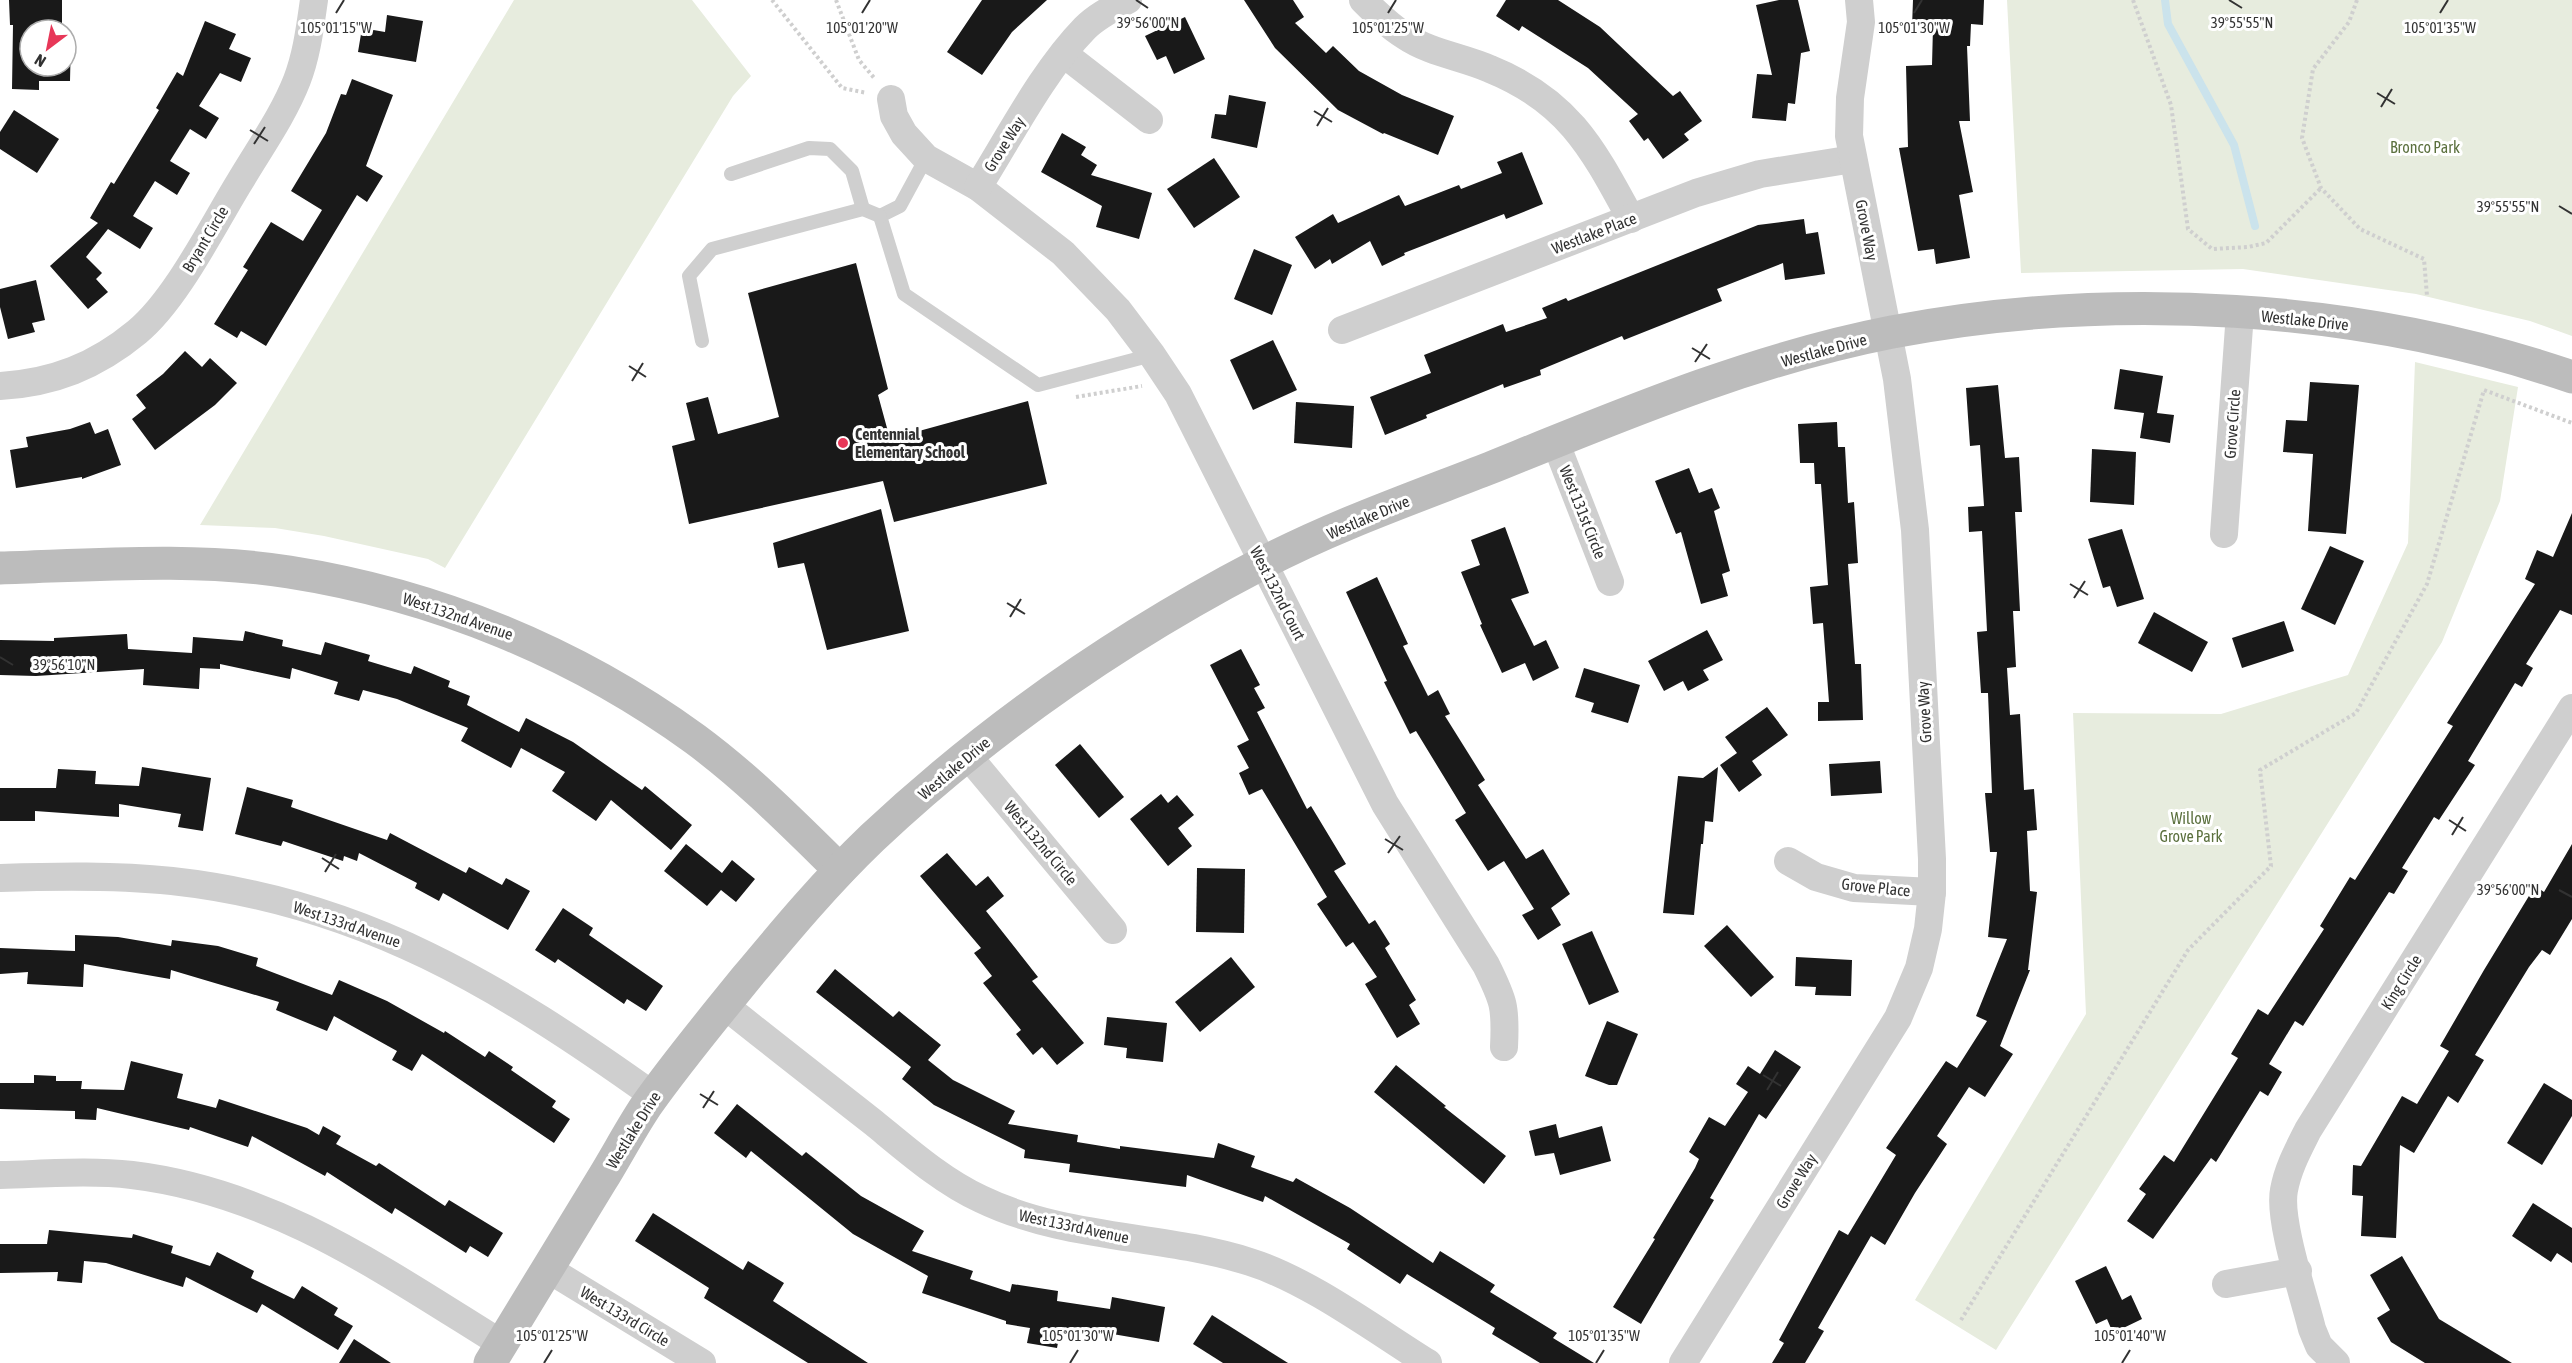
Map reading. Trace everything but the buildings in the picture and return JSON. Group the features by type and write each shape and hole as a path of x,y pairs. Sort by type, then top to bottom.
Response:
{"street":[{"name":"Bryant Circle","path":"0,386 30,384 79,369 115,348 139,330 175,288 288,100 308,43 314,0"},
{"name":"Grove Way","path":"891,99 894,116 904,134 926,158 978,187 1028,106 1064,54 1086,27 1108,10 1128,0"},
{"path":"1363,0 1406,37 1432,49 1491,69 1534,92 1554,106 1593,150 1631,219"},
{"name":"Grove Way","path":"1683,1363 1898,1018 1919,968 1929,929 1932,892 1915,530 1897,379 1849,136 1850,98 1862,22 1859,0"},
{"path":"1064,54 1149,120"},
{"name":"Westlake Place","path":"1342,330 1696,193 1760,174 1853,159"},
{"name":"West 132nd Court","path":"978,187 1041,235 1095,284 1152,355 1178,394 1385,804 1486,965 1500,993 1506,1012 1504,1047"},
{"name":"Westlake Drive","path":"496,1353 654,1096 724,1005 806,905 870,840 968,756 1089,664 1142,630 1263,563 1366,517 1555,441 1717,380 1888,333 1957,322 2079,310 2150,308 2302,318 2385,330 2478,349 2572,378"},
{"name":"Grove Circle","path":"2224,534 2240,313"},
{"name":"West 131st Circle","path":"1555,441 1610,582"},
{"name":"West 132nd Avenue","path":"0,568 146,564 234,566 288,572 364,586 453,612 542,648 654,710 697,740 757,790 840,870"},
{"name":"King Circle","path":"2336,1363 2319,1346 2312,1329 2284,1215 2284,1191 2293,1158 2572,708"},
{"name":"West 132nd Circle","path":"968,756 1113,930"},
{"name":"Grove Place","path":"1788,861 1816,877 1854,888 1932,892"},
{"name":"West 133rd Avenue","path":"0,878 108,877 172,881 232,890 339,918 383,934 451,965 558,1028 654,1096"},
{"name":"West 133rd Avenue","path":"724,1005 902,1146 954,1184 980,1199 1010,1211 1070,1228 1219,1254 1250,1262 1308,1289 1428,1363"},
{"path":"0,1175 82,1173 131,1175 191,1185 232,1196 273,1212 329,1239 496,1353"},
{"name":"West 133rd Circle","path":"548,1269 702,1363"},
{"path":"2226,1284 2298,1271"}],"lane":[{"path":"731,174 809,148 830,149 852,171 863,209"},
{"path":"702,340 689,276 712,249 863,209 880,216 900,206 926,158"},
{"path":"880,216 904,294 1038,385 1152,355"}],"path":[{"path":"772,0 842,88 891,99"},
{"path":"836,0 859,60 891,99"},
{"path":"2133,0 2171,105 2188,230 2212,249 2248,248 2266,243 2321,188"},
{"path":"2357,0 2349,22 2313,69 2302,138 2321,188 2360,229 2424,259 2427,296"},
{"path":"1961,1320 2188,950 2271,866 2260,770 2356,713 2427,584 2484,390 2572,423"}],"green space":[{"path":"514,0 692,0 751,76 733,96 445,568 428,559 324,536 275,528 200,525"},
{"name":"Bronco Park","path":"2007,0 2572,0 2572,336 2530,321 2416,294 2243,269 2021,273"},
{"name":"Willow Grove Park","path":"2415,362 2518,387 2500,501 2442,642 1996,1350 1915,1300 2086,1014 2073,713 2221,714 2348,675 2408,543"}],"waterway":[{"path":"2165,0 2168,24 2234,145 2255,226"}],"place":[{"name":"Centennial Elementary School","path":"843,443"}]}
